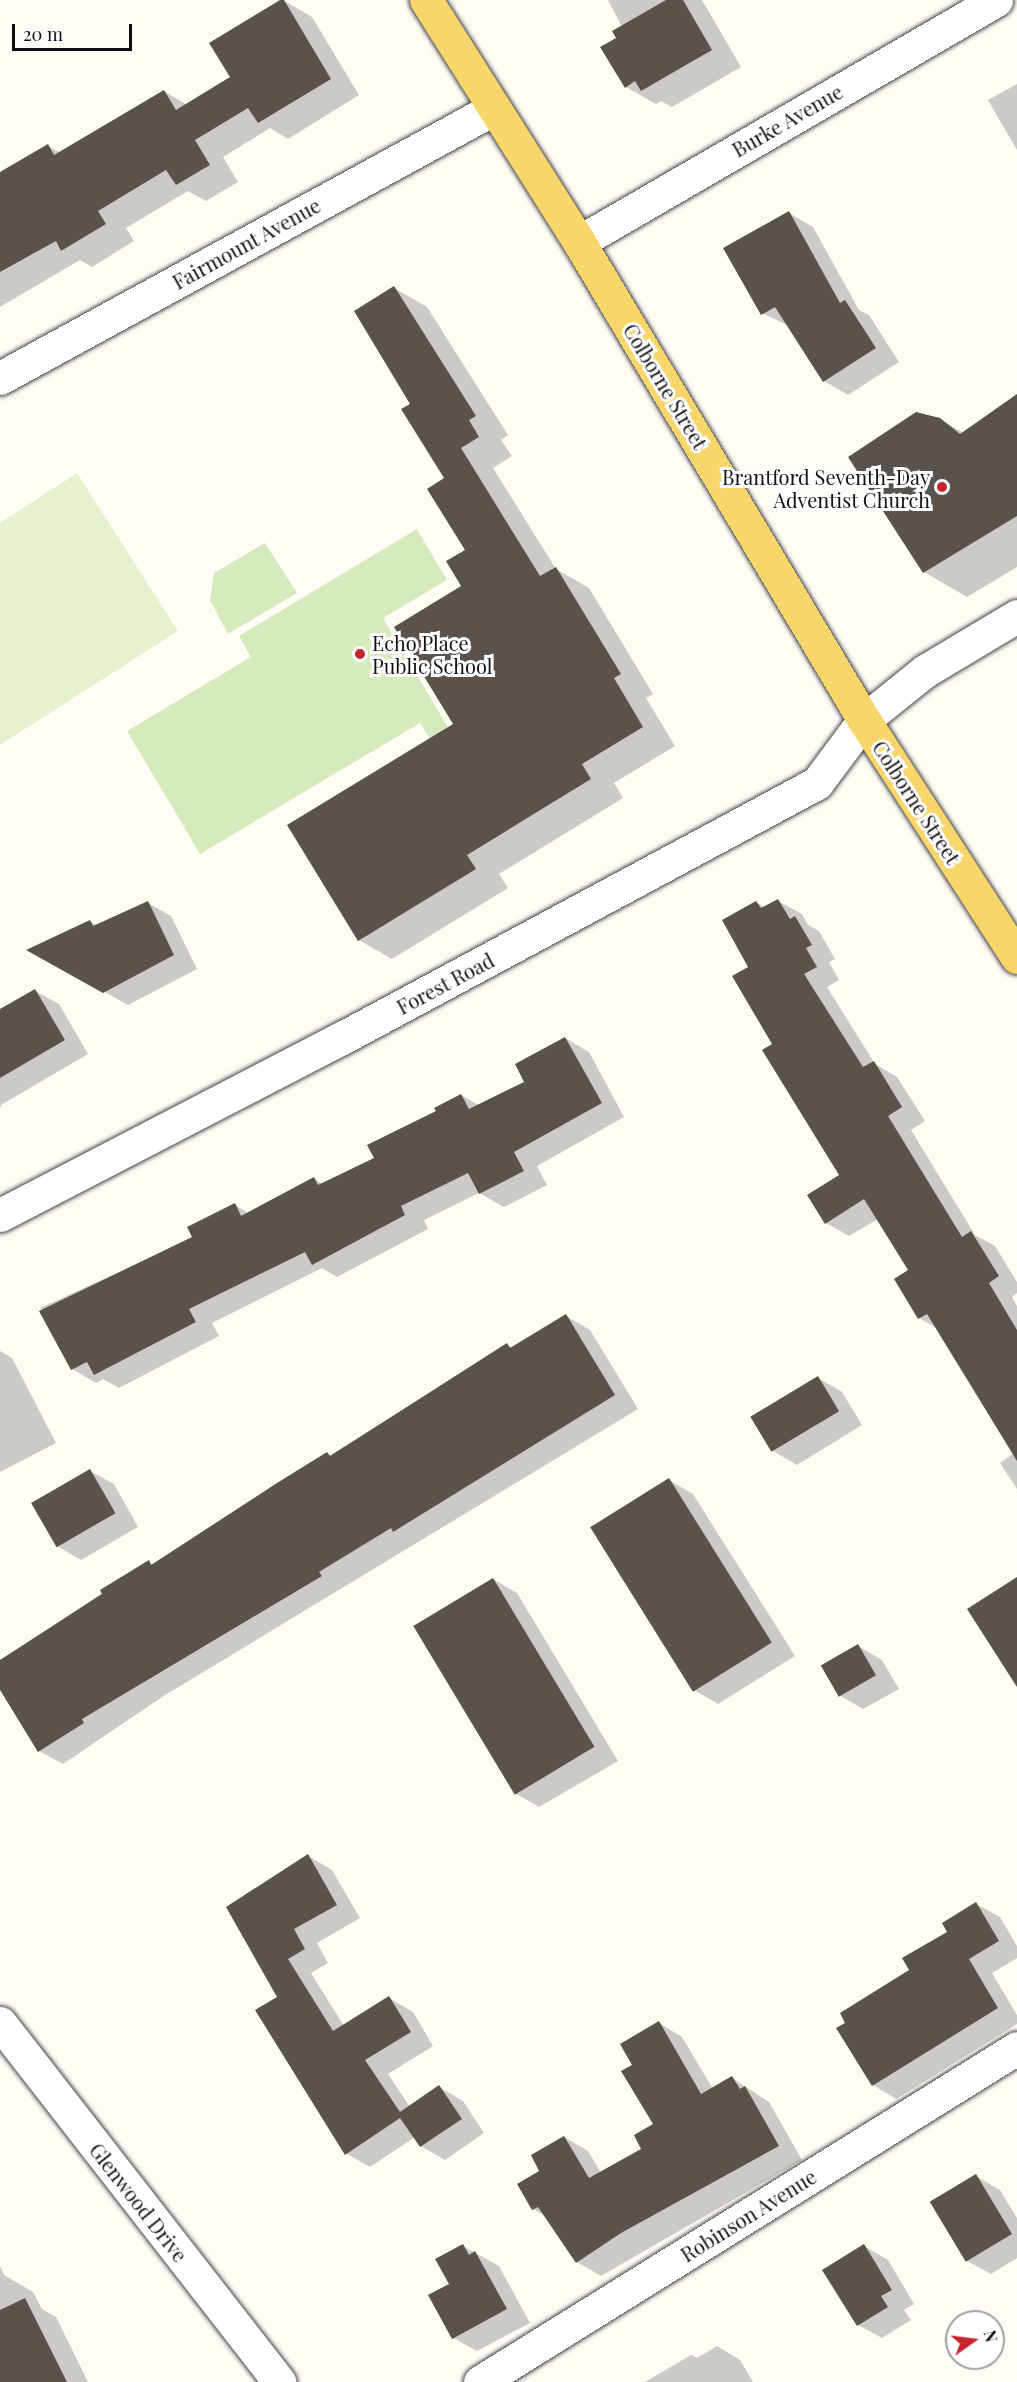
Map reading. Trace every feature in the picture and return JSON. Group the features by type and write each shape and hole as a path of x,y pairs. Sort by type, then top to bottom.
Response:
{"main road":[{"name":"Colborne Street","path":"426,0 579,242 864,720 1017,957"}],"street":[{"name":"Burke Avenue","path":"579,242 996,0"},
{"name":"Fairmount Avenue","path":"0,378 493,109"},
{"name":"Forest Road","path":"0,1215 342,1038 817,783 864,720 925,671 1017,616"},
{"name":"Glenwood Drive","path":"0,2023 279,2382"},
{"name":"Robinson Avenue","path":"480,2382 1017,2048"}],"green space":[{"path":"77,473 178,631 0,745 0,523"},
{"path":"417,529 447,580 383,618 458,744 440,755 420,723 200,854 127,731 251,657 239,636"},
{"path":"265,543 297,593 228,634 210,600 214,573"}],"building":[{"path":"280,0 284,0 331,79 258,123 248,108 195,140 210,165 176,185 166,170 98,211 106,224 61,251 56,241 0,272 0,172 48,144 54,155 164,90 176,110 230,77 209,43"},
{"path":"666,0 683,0 712,50 641,91 635,81 625,88 600,47 616,38 612,31"},
{"path":"789,211 840,303 845,300 876,348 823,382 775,307 761,315 723,248"},
{"path":"394,286 476,416 469,420 479,437 461,448 540,576 556,567 621,674 614,678 643,727 582,764 591,779 467,855 476,869 358,941 287,825 453,724 394,627 461,586 446,561 465,550 427,489 444,478 401,409 410,404 354,311"},
{"name":"Brantford Seventh-Day Adventist Church","path":"1017,394 1017,516 923,573 848,457 916,412 940,418 960,434"},
{"path":"778,899 790,919 795,916 812,945 806,948 817,967 804,974 863,1067 874,1061 902,1107 888,1116 962,1237 971,1231 999,1276 989,1283 1017,1330 1017,1461 927,1314 918,1319 894,1279 908,1270 864,1199 825,1224 807,1195 839,1175 762,1050 772,1044 732,976 748,967 722,920 756,901 761,908"},
{"path":"148,901 174,955 103,993 26,950 90,920 93,926"},
{"path":"35,989 65,1040 0,1078 0,1009"},
{"path":"565,1037 602,1103 514,1152 524,1171 479,1194 468,1173 401,1206 405,1215 312,1265 305,1252 189,1309 196,1322 94,1375 87,1362 71,1370 39,1311 192,1237 187,1227 235,1203 241,1216 314,1177 318,1185 374,1158 367,1145 436,1111 434,1108 461,1094 469,1109 524,1082 515,1064"},
{"path":"566,1314 615,1395 393,1532 391,1528 319,1572 322,1576 82,1719 84,1723 38,1752 0,1690 0,1660 102,1594 100,1590 149,1560 151,1565 277,1483 327,1452 330,1456 507,1343 510,1348"},
{"path":"818,1376 839,1411 771,1452 750,1417"},
{"path":"90,1469 116,1513 57,1547 31,1503"},
{"path":"669,1478 772,1643 693,1692 590,1527"},
{"path":"1017,1577 1017,1687 967,1609"},
{"path":"493,1578 594,1747 515,1795 413,1626"},
{"path":"858,1644 876,1675 839,1697 821,1666"},
{"path":"308,1854 337,1905 294,1929 305,1949 288,1959 333,2031 389,1996 411,2032 365,2060 400,2112 439,2085 462,2119 420,2147 400,2118 345,2155 255,2010 277,1997 226,1907"},
{"path":"976,1902 999,1941 969,1959 998,2008 872,2086 836,2028 845,2023 840,2013 909,1970 902,1958 947,1932 942,1923"},
{"path":"659,2021 701,2094 732,2076 740,2089 745,2086 779,2146 621,2233 576,2263 538,2207 532,2210 517,2184 539,2171 531,2155 564,2136 589,2178 641,2149 634,2135 653,2124 621,2071 632,2065 620,2044"},
{"path":"976,2174 1012,2234 966,2262 930,2202"},
{"path":"463,2244 469,2255 475,2251 507,2309 452,2339 428,2295 449,2284 435,2259"},
{"path":"864,2244 892,2290 881,2296 888,2307 857,2326 822,2270"},
{"path":"25,2298 67,2382 0,2382 0,2310"}],"place":[{"name":"Brantford Seventh-Day Adventist Church","path":"942,487"},
{"name":"Echo Place Public School","path":"360,654"}]}
